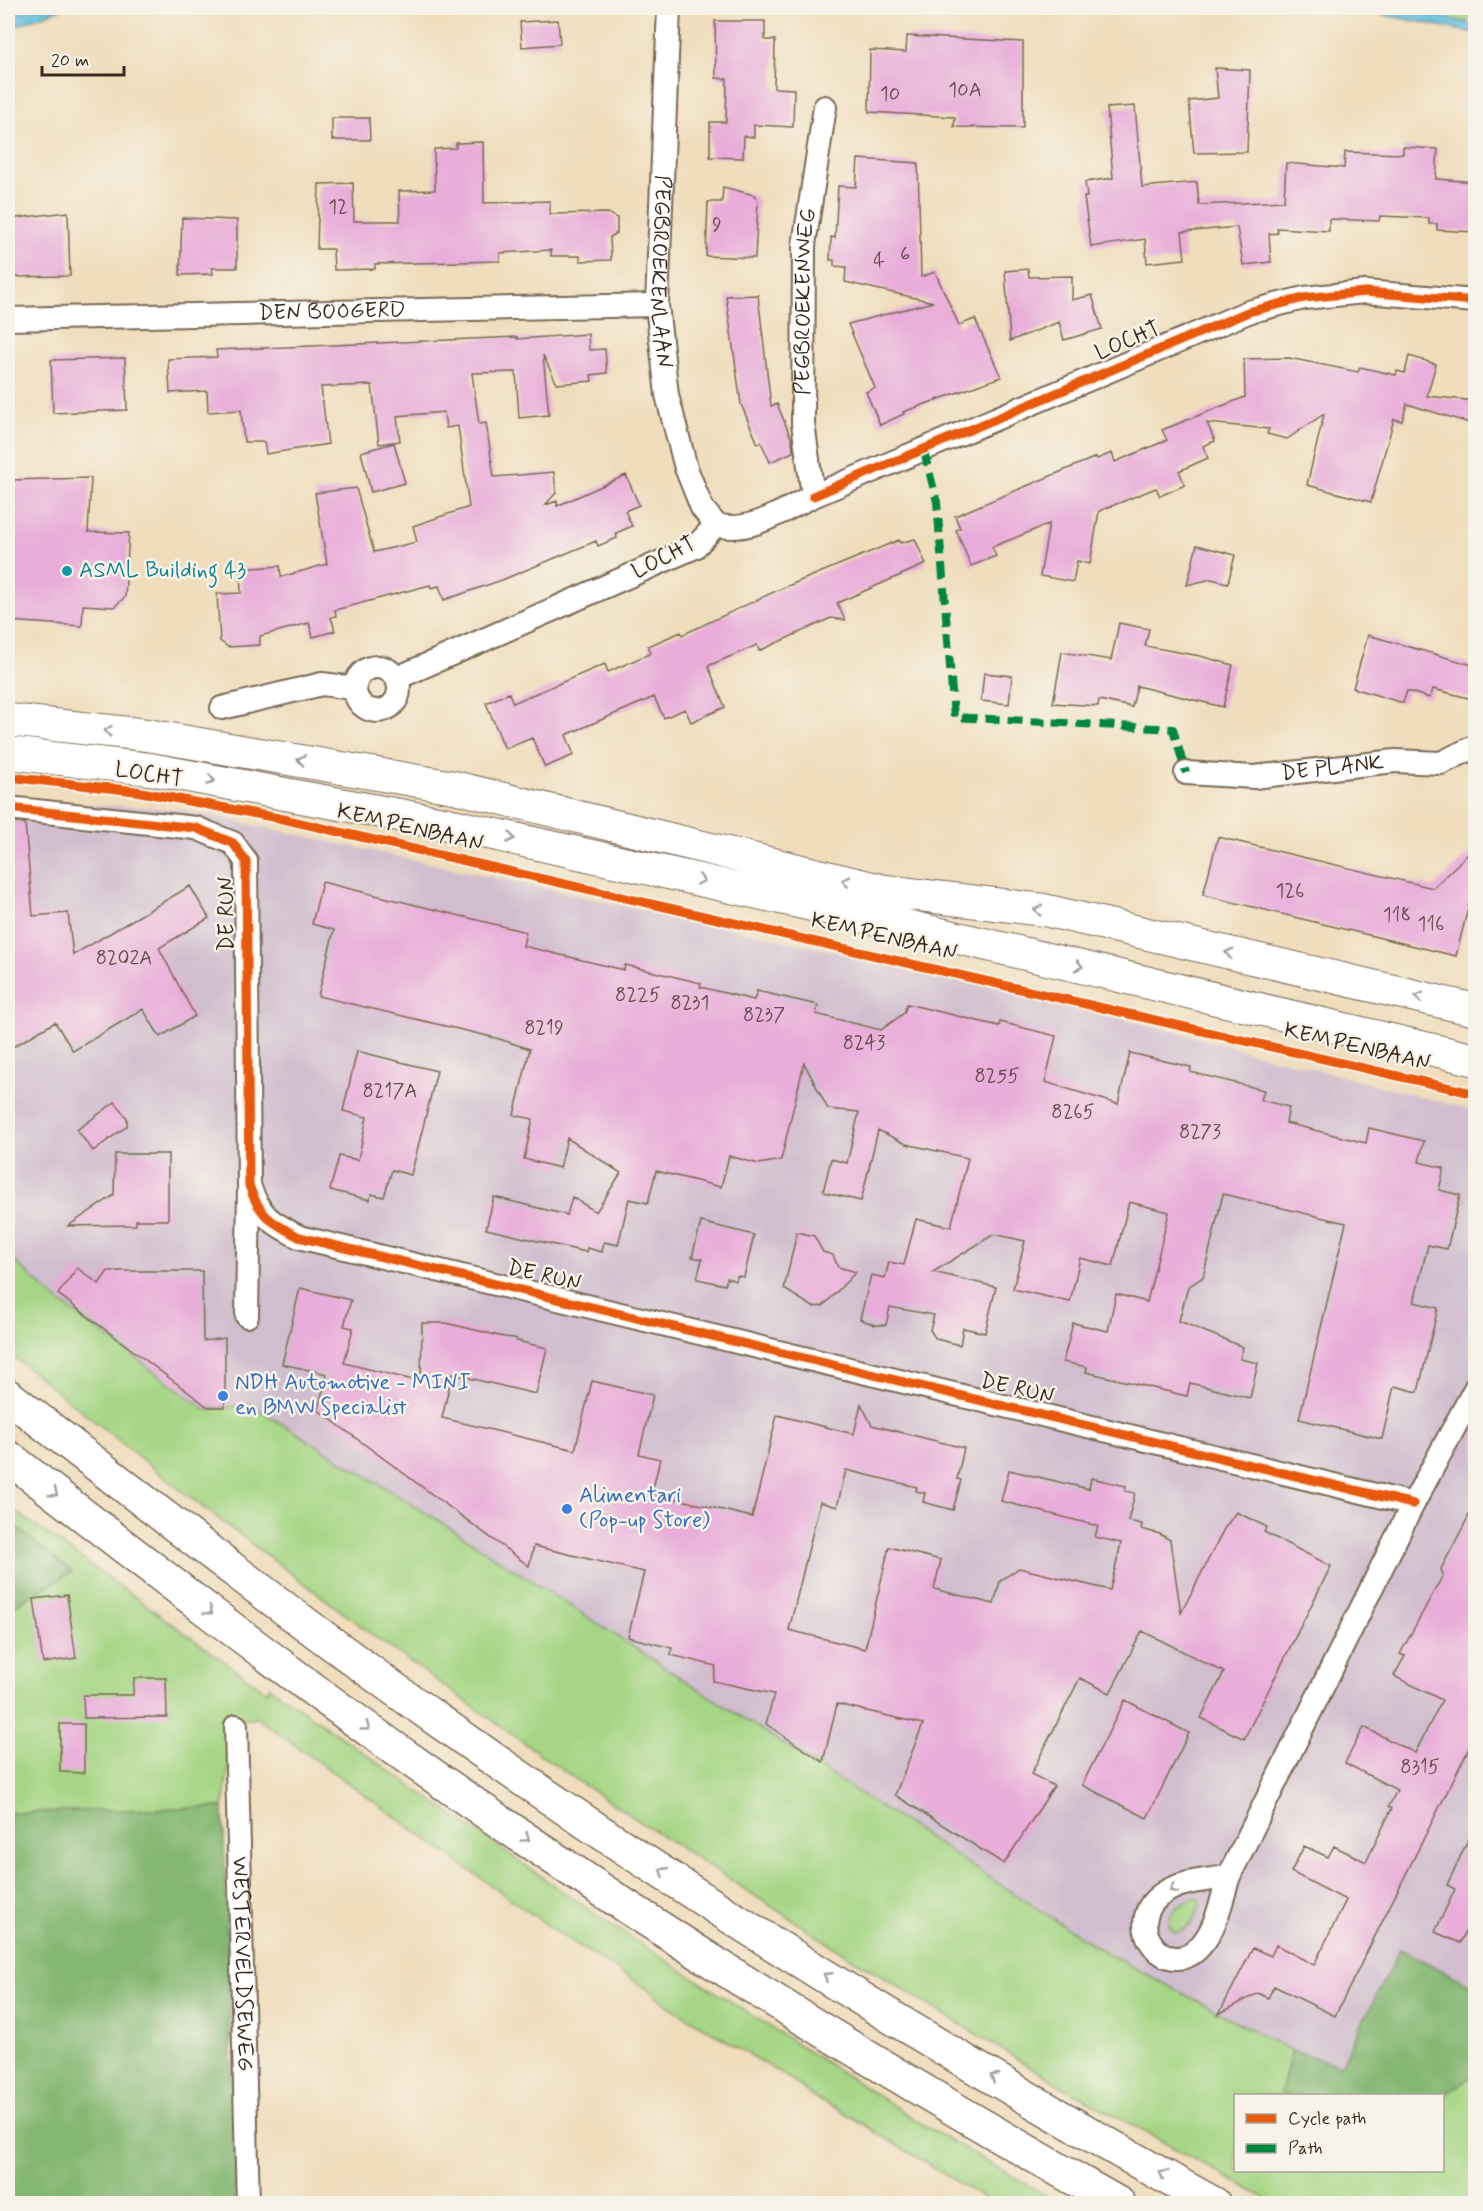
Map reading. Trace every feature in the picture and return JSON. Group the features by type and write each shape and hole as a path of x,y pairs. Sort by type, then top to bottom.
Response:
{"highway":[{"path":"8,1396 303,1623 443,1724 851,1992 1214,2204"},
{"path":"8,1457 385,1741 542,1848 826,2034 1119,2204"}],"main road":[{"name":"LOCHT","path":"8,720 147,735 358,770"},
{"name":"LOCHT","path":"8,753 150,770 351,805"},
{"name":"KEMPENBAAN","path":"358,770 454,787 885,891 1044,910 1476,1010"},
{"name":"KEMPENBAAN","path":"351,805 920,928 1476,1060"}],"street":[{"name":"PEGBROEKENLAAN","path":"669,8 657,304 667,395 686,468 702,508 716,525"},
{"name":"PEGBROEKENWEG","path":"813,496 803,423 804,245 825,107"},
{"name":"LOCHT","path":"397,678 695,547 716,525 728,528 748,527 813,496 1248,312 1304,298 1365,292 1476,301"},
{"name":"DEN BOOGERD","path":"8,319 657,304"},
{"path":"372,667 386,668 397,678 400,686 396,702 382,711 366,709 356,696 354,688 360,674 372,667"},
{"path":"222,708 322,684 354,688"},
{"name":"DE PLANK","path":"1186,773 1254,777 1395,761 1441,763 1476,746"},
{"name":"DE RUN","path":"8,808 196,828 233,843 246,861 249,1185 247,1316"},
{"name":"DE RUN","path":"249,1185 255,1204 269,1221 299,1237 1413,1504"},
{"path":"1229,1876 1413,1504 1476,1387"},
{"name":"WESTERVELDSEWEG","path":"236,1726 248,2204"}],"shaded area":[{"path":"8,801 180,809 1021,992 1472,1110 1476,1134 1475,2203 1444,2172 1444,2094 1234,2095 208,1420 8,1262"}],"green space":[{"path":"1389,8 1473,8 1467,22"},
{"path":"8,1255 53,1297 206,1410 250,1404 442,1523 1106,1953 1292,2051 1281,2091 1286,2094 1234,2094 1234,2172 1444,2172 1444,2095 1475,2074 1475,2203 1274,2203 1065,2088 853,1959 585,1786 378,1639 183,1492 8,1352"},
{"path":"8,1506 267,1692 269,1687 611,1925 925,2126 1059,2203 991,2203 840,2110 816,2099 790,2079 669,2006 646,1988 558,1933 257,1718 227,1721 228,1770 223,1807 8,1813 8,1609 72,1572 8,1521"},
{"path":"8,1521 72,1572 8,1609"},
{"path":"223,1807 236,2203 8,2203 8,1813"},
{"path":"1196,1897 1201,1902 1192,1922 1186,1929 1175,1932 1169,1926 1171,1915 1177,1907"},
{"path":"1400,1949 1475,1987 1475,2074 1444,2095 1284,2094 1281,2092 1292,2051 1341,2065"}],"water":[{"path":"33,8 63,8 8,29 8,16"},
{"path":"1329,8 1366,8 1420,13 1475,25 1475,33 1374,13"}],"building":[{"path":"558,20 560,44 522,47 520,22"},
{"path":"715,21 765,21 765,40 775,40 774,88 794,89 793,127 754,125 754,137 744,136 743,158 710,157 710,122 726,122 727,79 716,78"},
{"path":"907,36 1023,42 1023,128 954,127 955,117 869,112 870,50 906,52"},
{"path":"1215,68 1250,70 1247,152 1194,153 1189,101 1218,98"},
{"path":"1135,106 1142,187 1197,182 1199,205 1284,201 1286,163 1344,168 1345,152 1403,154 1403,147 1438,149 1436,179 1476,182 1476,232 1437,230 1437,224 1429,224 1429,218 1380,216 1379,221 1329,219 1329,231 1277,228 1278,233 1269,234 1271,262 1243,265 1237,227 1182,232 1185,259 1147,263 1145,239 1091,247 1084,197 1087,197 1085,182 1113,178 1107,108"},
{"path":"332,118 369,118 370,140 332,140"},
{"path":"483,142 484,203 550,201 550,214 608,213 617,218 617,233 610,237 611,260 580,261 580,256 551,256 551,250 500,253 500,261 375,264 375,269 334,270 333,249 317,249 319,184 353,183 354,221 400,221 399,191 435,190 434,149 456,148 456,143"},
{"path":"858,159 918,163 921,277 935,272 959,325 975,319 1001,377 903,412 904,414 880,425 866,392 875,388 848,324 933,302 845,282 846,267 834,266 834,260 830,260 831,237 835,238 838,186 856,187"},
{"path":"723,187 754,195 758,201 755,258 706,256 708,202 722,202"},
{"path":"68,212 70,276 8,277 8,219"},
{"path":"182,218 237,220 237,268 212,268 213,274 180,275"},
{"path":"1028,269 1029,277 1072,276 1072,300 1092,295 1102,329 1064,340 1059,322 1010,341 1005,271"},
{"path":"758,295 771,406 777,404 792,440 793,452 770,462 761,442 758,444 741,404 726,296"},
{"path":"588,334 589,350 605,349 607,373 591,375 592,381 557,384 543,355 549,415 519,418 516,372 472,373 479,424 486,423 494,477 554,472 556,493 545,505 557,501 557,506 626,475 639,505 625,511 632,526 616,533 617,538 598,546 596,541 502,580 444,600 439,586 431,588 430,585 335,610 336,616 331,617 335,631 313,637 309,623 260,636 260,645 228,647 220,641 217,594 241,593 240,569 280,566 281,577 327,564 315,493 356,488 374,552 417,542 413,526 469,507 458,426 446,428 444,412 397,416 400,441 379,444 372,385 321,387 328,444 266,454 264,442 244,442 241,410 208,412 207,391 170,393 168,359 217,357 216,350 517,337 517,339"},
{"path":"1409,356 1436,364 1427,396 1476,401 1476,425 1407,404 1402,421 1394,419 1371,502 1307,485 1324,414 1287,439 1267,434 1269,429 1207,423 1215,441 1203,446 1208,458 1179,471 1185,485 1160,496 1156,488 1099,511 1090,564 1077,561 1073,582 1040,576 1049,524 992,547 996,556 971,566 956,530 960,528 955,516 1096,457 1097,459 1112,453 1115,462 1167,440 1162,430 1245,397 1244,359 1289,358 1358,372 1360,367 1396,375 1397,371 1405,373"},
{"path":"125,358 127,410 53,413 51,360"},
{"path":"394,443 405,483 371,492 361,452"},
{"name":"ASML Building 43","path":"91,478 88,532 129,533 125,597 114,607 83,605 82,626 8,621 8,480"},
{"path":"915,539 926,564 837,603 845,620 831,618 759,651 757,645 708,666 725,707 691,722 685,709 664,718 654,697 566,735 574,755 545,767 532,738 505,749 486,703 509,693 513,703 605,664 608,672 651,653 648,646 681,632 682,635 778,590 899,540 900,543"},
{"path":"1197,545 1235,555 1228,583 1211,579 1187,585"},
{"path":"1119,623 1149,629 1145,646 1200,656 1233,665 1223,707 1137,686 1132,707 1099,700 1098,706 1053,703 1062,652 1111,660"},
{"path":"1368,635 1476,666 1476,700 1433,689 1430,698 1407,691 1403,703 1353,688"},
{"path":"984,673 1012,676 1009,704 981,701"},
{"path":"8,822 25,823 33,916 68,913 73,955 190,886 209,918 159,948 195,1016 160,1037 143,1009 73,1051 55,1022 8,1050"},
{"path":"1218,837 1433,888 1476,846 1476,895 1470,900 1456,956 1203,895"},
{"path":"322,882 526,932 523,946 624,970 625,965 701,983 700,987 754,1000 757,991 818,1005 816,1014 881,1030 904,1013 907,1004 999,1026 1000,1022 1056,1036 1045,1082 1118,1104 1130,1053 1191,1067 1190,1072 1264,1090 1261,1100 1289,1107 1286,1123 1366,1143 1369,1128 1424,1141 1419,1162 1444,1168 1439,1190 1460,1195 1447,1249 1428,1245 1414,1302 1438,1308 1418,1392 1394,1386 1382,1439 1299,1419 1346,1223 1223,1194 1203,1277 1188,1287 1179,1321 1243,1347 1240,1359 1258,1363 1250,1398 1190,1383 1187,1396 1086,1372 1087,1367 1063,1362 1073,1323 1108,1331 1116,1294 1147,1302 1169,1212 1129,1202 1113,1266 1080,1258 1070,1302 1013,1289 1025,1241 994,1234 933,1272 996,1287 985,1333 963,1328 960,1345 936,1339 930,1330 934,1315 890,1307 886,1325 875,1325 860,1319 871,1275 885,1278 889,1262 904,1265 916,1219 951,1227 968,1158 906,1144 878,1130 861,1201 823,1192 831,1159 847,1163 859,1112 828,1109 804,1063 781,1160 759,1164 729,1156 721,1187 656,1171 648,1203 629,1199 618,1245 604,1242 602,1252 587,1248 586,1252 486,1229 494,1197 567,1215 572,1197 596,1212 621,1173 567,1138 560,1168 524,1159 533,1119 514,1115 530,1049 496,1038 318,996 334,930 312,924"},
{"path":"357,1051 437,1071 411,1175 392,1170 384,1197 371,1194 370,1200 330,1190 339,1156 358,1160 367,1117 343,1111"},
{"path":"115,1102 127,1118 127,1126 93,1151 77,1130"},
{"path":"115,1154 168,1154 168,1220 136,1220 136,1225 68,1226 114,1195"},
{"path":"701,1222 754,1235 744,1277 737,1276 736,1281 727,1278 725,1285 697,1279 702,1259 692,1257"},
{"path":"797,1232 814,1236 823,1252 833,1255 838,1267 856,1272 823,1306 813,1307 784,1289"},
{"path":"77,1268 99,1284 108,1271 202,1271 203,1341 225,1338 225,1407 208,1407 58,1294"},
{"path":"300,1288 351,1300 344,1326 353,1328 344,1363 421,1382 422,1323 446,1323 515,1338 517,1341 547,1348 536,1394 452,1374 442,1418 575,1450 592,1381 653,1395 639,1454 660,1459 652,1493 752,1517 777,1415 854,1434 861,1404 872,1425 964,1448 957,1479 961,1480 953,1510 923,1502 925,1493 916,1491 917,1487 846,1470 837,1507 820,1502 789,1630 865,1649 889,1547 941,1560 934,1589 994,1604 1000,1581 1019,1568 1110,1590 1121,1543 1095,1537 1098,1526 1001,1501 1009,1470 1089,1489 1091,1478 1126,1486 1125,1491 1135,1493 1128,1521 1142,1524 1141,1529 1160,1534 1170,1540 1181,1613 1224,1529 1236,1512 1267,1527 1264,1532 1331,1566 1244,1739 1201,1718 1224,1672 1142,1631 1110,1693 1080,1678 1031,1774 1054,1786 1004,1864 895,1795 923,1724 837,1704 823,1762 766,1724 774,1694 713,1681 716,1666 671,1655 672,1648 628,1637 644,1572 534,1546 529,1566 318,1410 327,1374 282,1364"},
{"path":"1476,1502 1476,1734 1335,2016 1274,1986 1268,1998 1258,1993 1219,2014 1253,1948 1271,1956 1276,1945 1314,1965 1346,1900 1291,1872 1304,1846 1328,1857 1334,1846 1366,1862 1392,1808 1389,1806 1397,1790 1345,1763 1364,1727 1415,1753 1442,1700 1394,1676 1405,1656 1400,1654 1443,1575 1441,1569"},
{"path":"67,1595 76,1658 43,1663 34,1599"},
{"path":"134,1678 166,1678 167,1717 84,1718 83,1695 133,1695"},
{"path":"1125,1700 1189,1733 1147,1818 1082,1785"},
{"path":"60,1724 84,1724 84,1773 60,1772"},
{"path":"1476,1823 1476,1908 1460,1943 1435,1932 1455,1889 1447,1885"}],"marked path":[{"path":"924,451 937,502 954,717 1173,729 1186,773"}],"cycle path":[{"path":"813,496 1248,312 1304,298 1365,292 1476,301"},
{"path":"8,777 136,791 283,819 1476,1094"},
{"path":"8,808 196,828 233,843 246,861 249,1185 257,1204 267,1217 299,1237 1413,1504"}],"place":[{"name":"ASML Building 43","path":"67,571"},
{"name":"NDH Automotive - MINI en BMW Specialist","path":"223,1396"},
{"name":"Alimentari (Pop-up Store)","path":"567,1509"}]}
